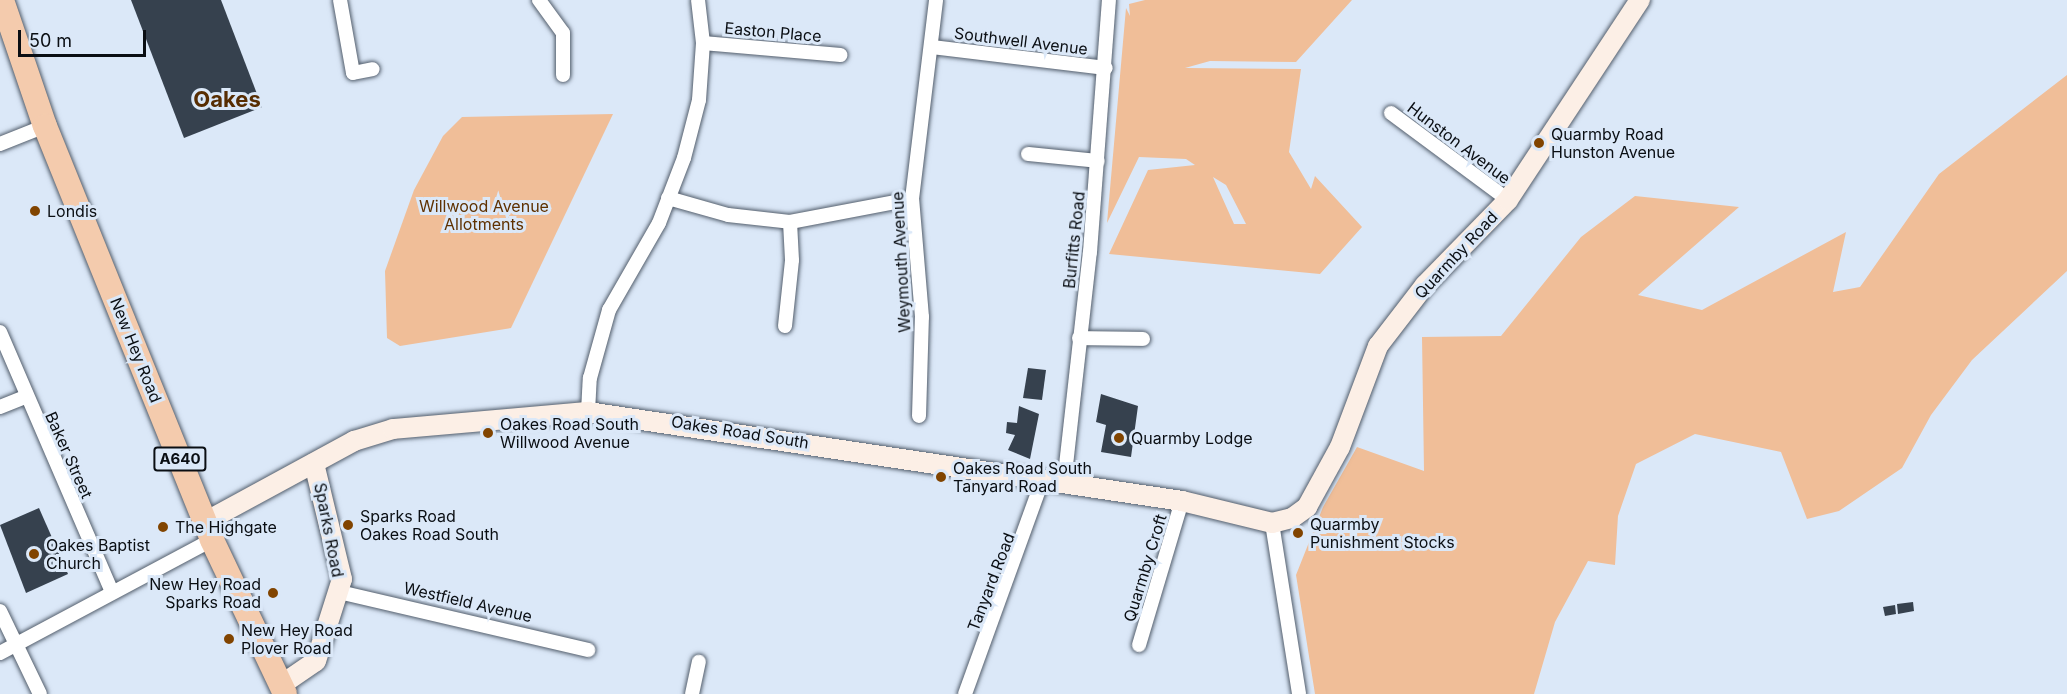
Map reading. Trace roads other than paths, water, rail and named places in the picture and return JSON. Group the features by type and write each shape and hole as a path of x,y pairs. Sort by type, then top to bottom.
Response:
{"highway":[{"name":"New Hey Road","path":"2,0 45,126 208,531 283,689"}],"street":[{"path":"340,0 353,72 373,69"},
{"path":"539,0 563,33 563,75"},
{"path":"588,412 590,378 609,310 668,198 699,100 703,43 698,0"},
{"name":"Weymouth Avenue","path":"919,416 922,317 912,199 936,0"},
{"name":"Burfitts Road","path":"1064,483 1098,161 1109,0"},
{"name":"Quarmby Road","path":"1292,518 1307,507 1340,447 1378,346 1425,285 1508,200 1640,0"},
{"name":"Easton Place","path":"703,43 840,55"},
{"name":"Southwell Avenue","path":"932,47 1106,68"},
{"name":"Hunston Avenue","path":"1391,113 1508,200"},
{"path":"0,144 45,126"},
{"path":"1028,154 1098,161"},
{"path":"668,198 728,215 790,222 912,199"},
{"path":"785,326 792,260 790,222"},
{"name":"Baker Street","path":"0,332 25,397 111,590"},
{"path":"1079,338 1143,339"},
{"path":"0,407 25,397"},
{"name":"Oakes Road South","path":"208,531 248,499 354,441 393,429 588,412 1182,501 1272,523 1292,518"},
{"name":"Sparks Road","path":"283,689 315,661 342,579 314,463"},
{"name":"Tanyard Road","path":"965,694 1043,480"},
{"name":"Quarmby Croft","path":"1139,645 1182,501"},
{"path":"1272,523 1290,623 1299,694"},
{"path":"0,653 111,590 208,531"},
{"name":"Westfield Avenue","path":"339,592 588,650"},
{"path":"0,611 40,694"},
{"path":"1290,623 1292,694"},
{"path":"692,694 699,662"}],"place":[{"name":"Quarmby Road Hunston Avenue","path":"1539,143"},
{"name":"Londis","path":"35,211"},
{"name":"Oakes Road South Willwood Avenue","path":"488,433"},
{"name":"Quarmby Lodge","path":"1119,438"},
{"name":"Oakes Road South Tanyard Road","path":"941,477"},
{"name":"Sparks Road Oakes Road South","path":"348,525"},
{"name":"The Highgate","path":"163,527"},
{"name":"Quarmby Punishment Stocks","path":"1298,533"},
{"name":"Oakes Baptist Church","path":"34,554"},
{"name":"New Hey Road Sparks Road","path":"273,593"},
{"name":"New Hey Road Plover Road","path":"229,639"}],"district":[{"name":"Oakes","path":"227,100"}],"park label":[{"name":"Willwood Avenue Allotments","path":"484,215"}]}
